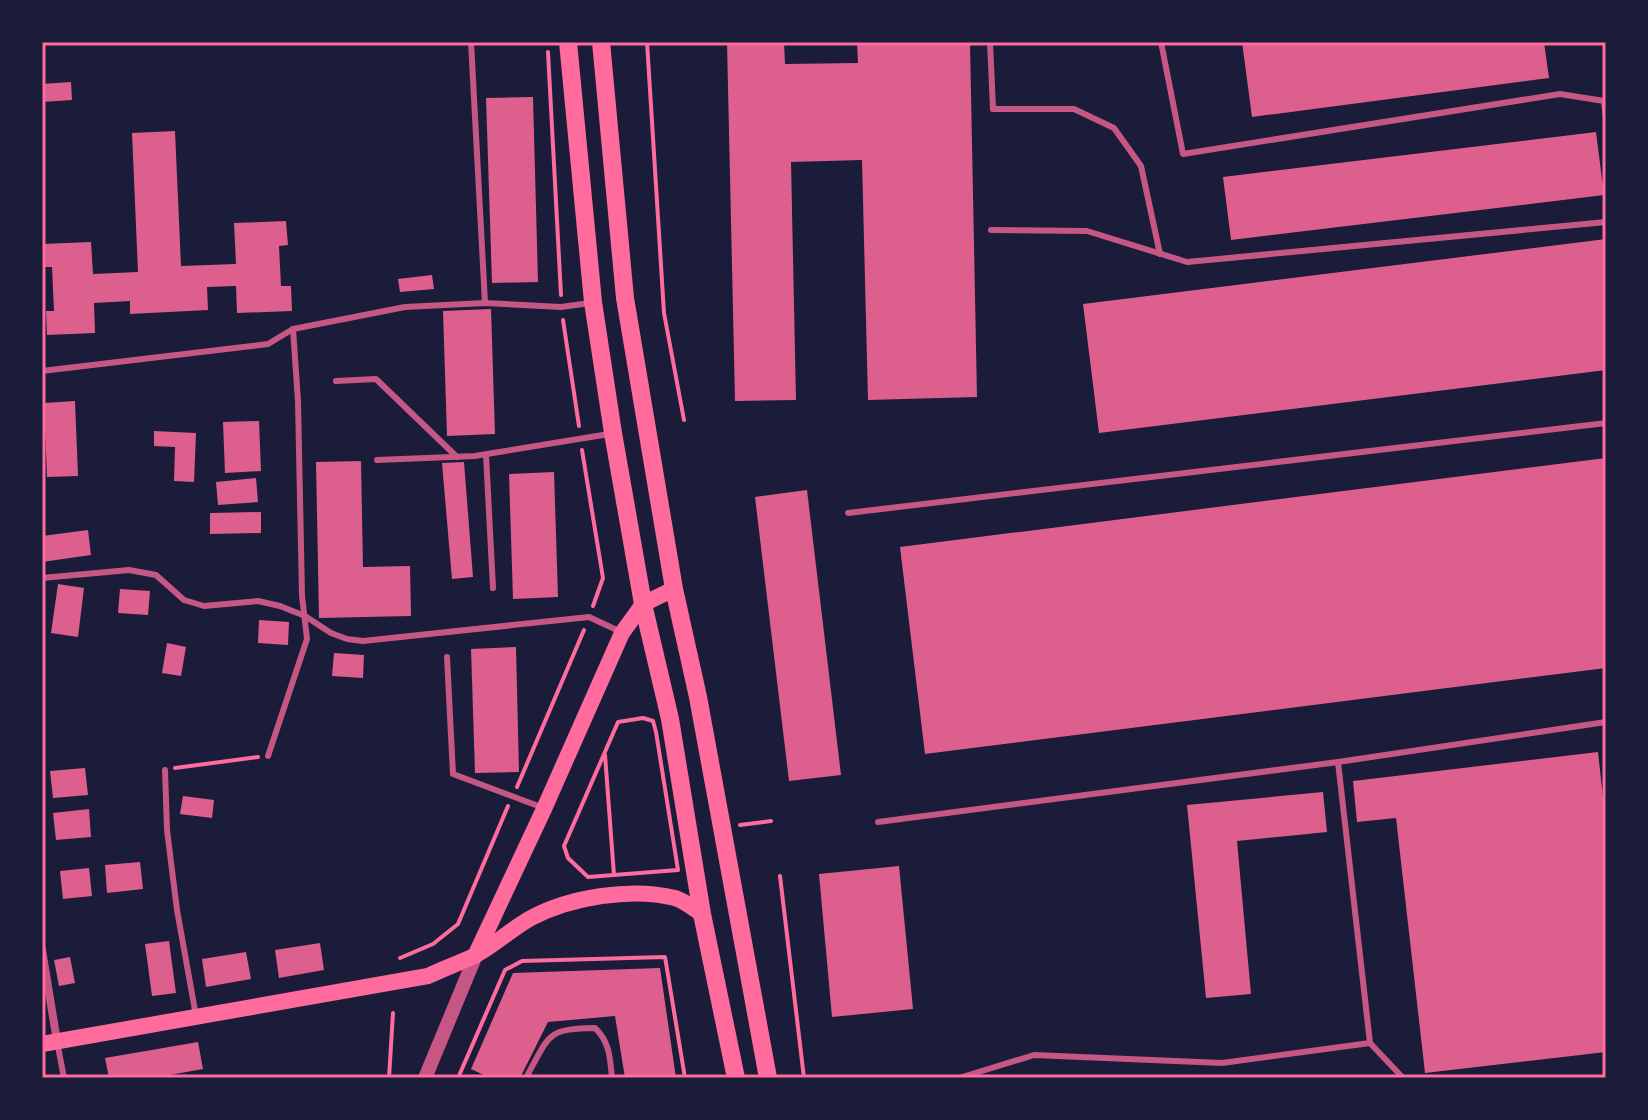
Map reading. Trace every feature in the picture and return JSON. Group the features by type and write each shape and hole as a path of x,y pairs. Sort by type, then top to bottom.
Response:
{"main road":[{"path":"568,42 593,302 613,433 643,604 670,719 702,914 735,1078"},
{"path":"601,42 625,298 674,589 698,697 768,1078"},
{"path":"476,955 622,633 643,604 674,589"},
{"path":"50,1043 428,976 476,955 528,920 554,907 581,899 653,895 679,899 702,914"}],"street":[{"path":"42,950 50,1043"},
{"path":"425,1078 476,955"}],"lane":[{"path":"471,42 485,303"},
{"path":"990,42 993,109 1074,109 1114,128 1141,166 1160,254"},
{"path":"1161,42 1183,154 1560,94 1604,101 1606,120"},
{"path":"991,230 1087,231 1187,262 1606,222"},
{"path":"42,371 268,344 293,329 405,307 485,303 561,307 593,302"},
{"path":"268,756 307,639 302,596 298,401 293,329"},
{"path":"336,381 376,379 457,457"},
{"path":"848,513 1606,423"},
{"path":"377,460 486,455 613,433"},
{"path":"486,455 493,588"},
{"path":"42,578 129,570 156,575 184,600 204,606 258,601 280,606 305,616 331,633 363,641 589,617 622,633"},
{"path":"447,657 453,774 544,809"},
{"path":"878,822 1338,762 1606,722"},
{"path":"1338,762 1370,1043 1403,1078"},
{"path":"165,770 167,830 177,910 196,1017"},
{"path":"529,1078 528,1074 555,1032 595,1028 608,1046 612,1078"},
{"path":"50,1043 64,1078"},
{"path":"959,1078 1034,1055 1222,1063 1370,1043"}],"path":[{"path":"400,958 433,944 458,924 603,578 561,307 547,42"},
{"path":"647,42 664,313 684,420"},
{"path":"643,718 653,721 678,870 614,875 588,877 568,858 564,846 618,722 643,718"},
{"path":"605,753 614,875"},
{"path":"165,770 268,756"},
{"path":"738,826 771,821"},
{"path":"780,876 804,1078"},
{"path":"458,1078 505,970 522,961 665,957 685,1078"},
{"path":"389,1078 393,1013"}],"building":[{"path":"727,42 784,42 785,64 858,63 857,42 970,42 977,397 868,400 862,160 791,162 796,400 735,401"},
{"path":"1242,42 1544,42 1549,78 1252,117"},
{"path":"71,82 72,100 42,102 42,84"},
{"path":"533,97 538,282 492,283 486,98"},
{"path":"175,131 181,266 236,264 234,223 286,221 288,245 279,246 281,286 291,286 292,311 237,313 236,286 207,287 208,310 130,314 130,301 94,303 95,333 47,335 46,311 54,311 52,267 43,267 42,244 91,242 93,274 138,272 132,133"},
{"path":"1596,132 1604,195 1231,240 1223,177"},
{"path":"1606,239 1606,370 1099,433 1083,304"},
{"path":"432,275 434,289 400,292 398,279"},
{"path":"491,309 495,434 447,436 443,311"},
{"path":"75,401 78,476 47,477 44,403"},
{"path":"259,421 261,471 225,473 223,422"},
{"path":"154,431 196,433 194,482 174,481 175,447 154,446"},
{"path":"1606,458 1606,668 925,754 900,547"},
{"path":"361,461 363,567 410,566 411,616 319,618 316,462"},
{"path":"464,462 473,577 452,579 442,463"},
{"path":"554,472 558,597 513,599 509,474"},
{"path":"256,478 258,502 218,505 216,482"},
{"path":"807,490 841,775 789,781 755,497"},
{"path":"261,512 261,533 210,534 210,513"},
{"path":"88,530 91,555 42,562 42,536"},
{"path":"58,584 84,588 78,637 51,633"},
{"path":"120,589 150,591 148,615 118,613"},
{"path":"259,620 289,622 288,645 258,643"},
{"path":"167,643 186,647 181,676 162,673"},
{"path":"516,647 519,772 475,773 471,649"},
{"path":"334,653 364,655 363,678 332,676"},
{"path":"1598,752 1606,825 1606,1052 1425,1073 1396,818 1357,822 1353,781"},
{"path":"85,768 88,795 53,798 50,771"},
{"path":"1323,792 1327,832 1237,841 1251,994 1206,998 1187,805"},
{"path":"183,796 214,800 212,818 180,814"},
{"path":"89,809 91,837 56,840 53,813"},
{"path":"140,862 143,889 107,893 105,865"},
{"path":"899,866 913,1009 832,1017 819,874"},
{"path":"89,868 92,896 63,899 60,871"},
{"path":"169,941 176,993 152,996 145,944"},
{"path":"320,943 324,970 279,978 275,950"},
{"path":"246,952 251,979 206,987 202,959"},
{"path":"70,957 75,983 59,986 54,960"},
{"path":"660,968 676,1078 625,1078 615,1016 548,1022 520,1078 490,1078 471,1069 513,973"},
{"path":"198,1042 203,1069 153,1078 109,1078 105,1058"}]}
